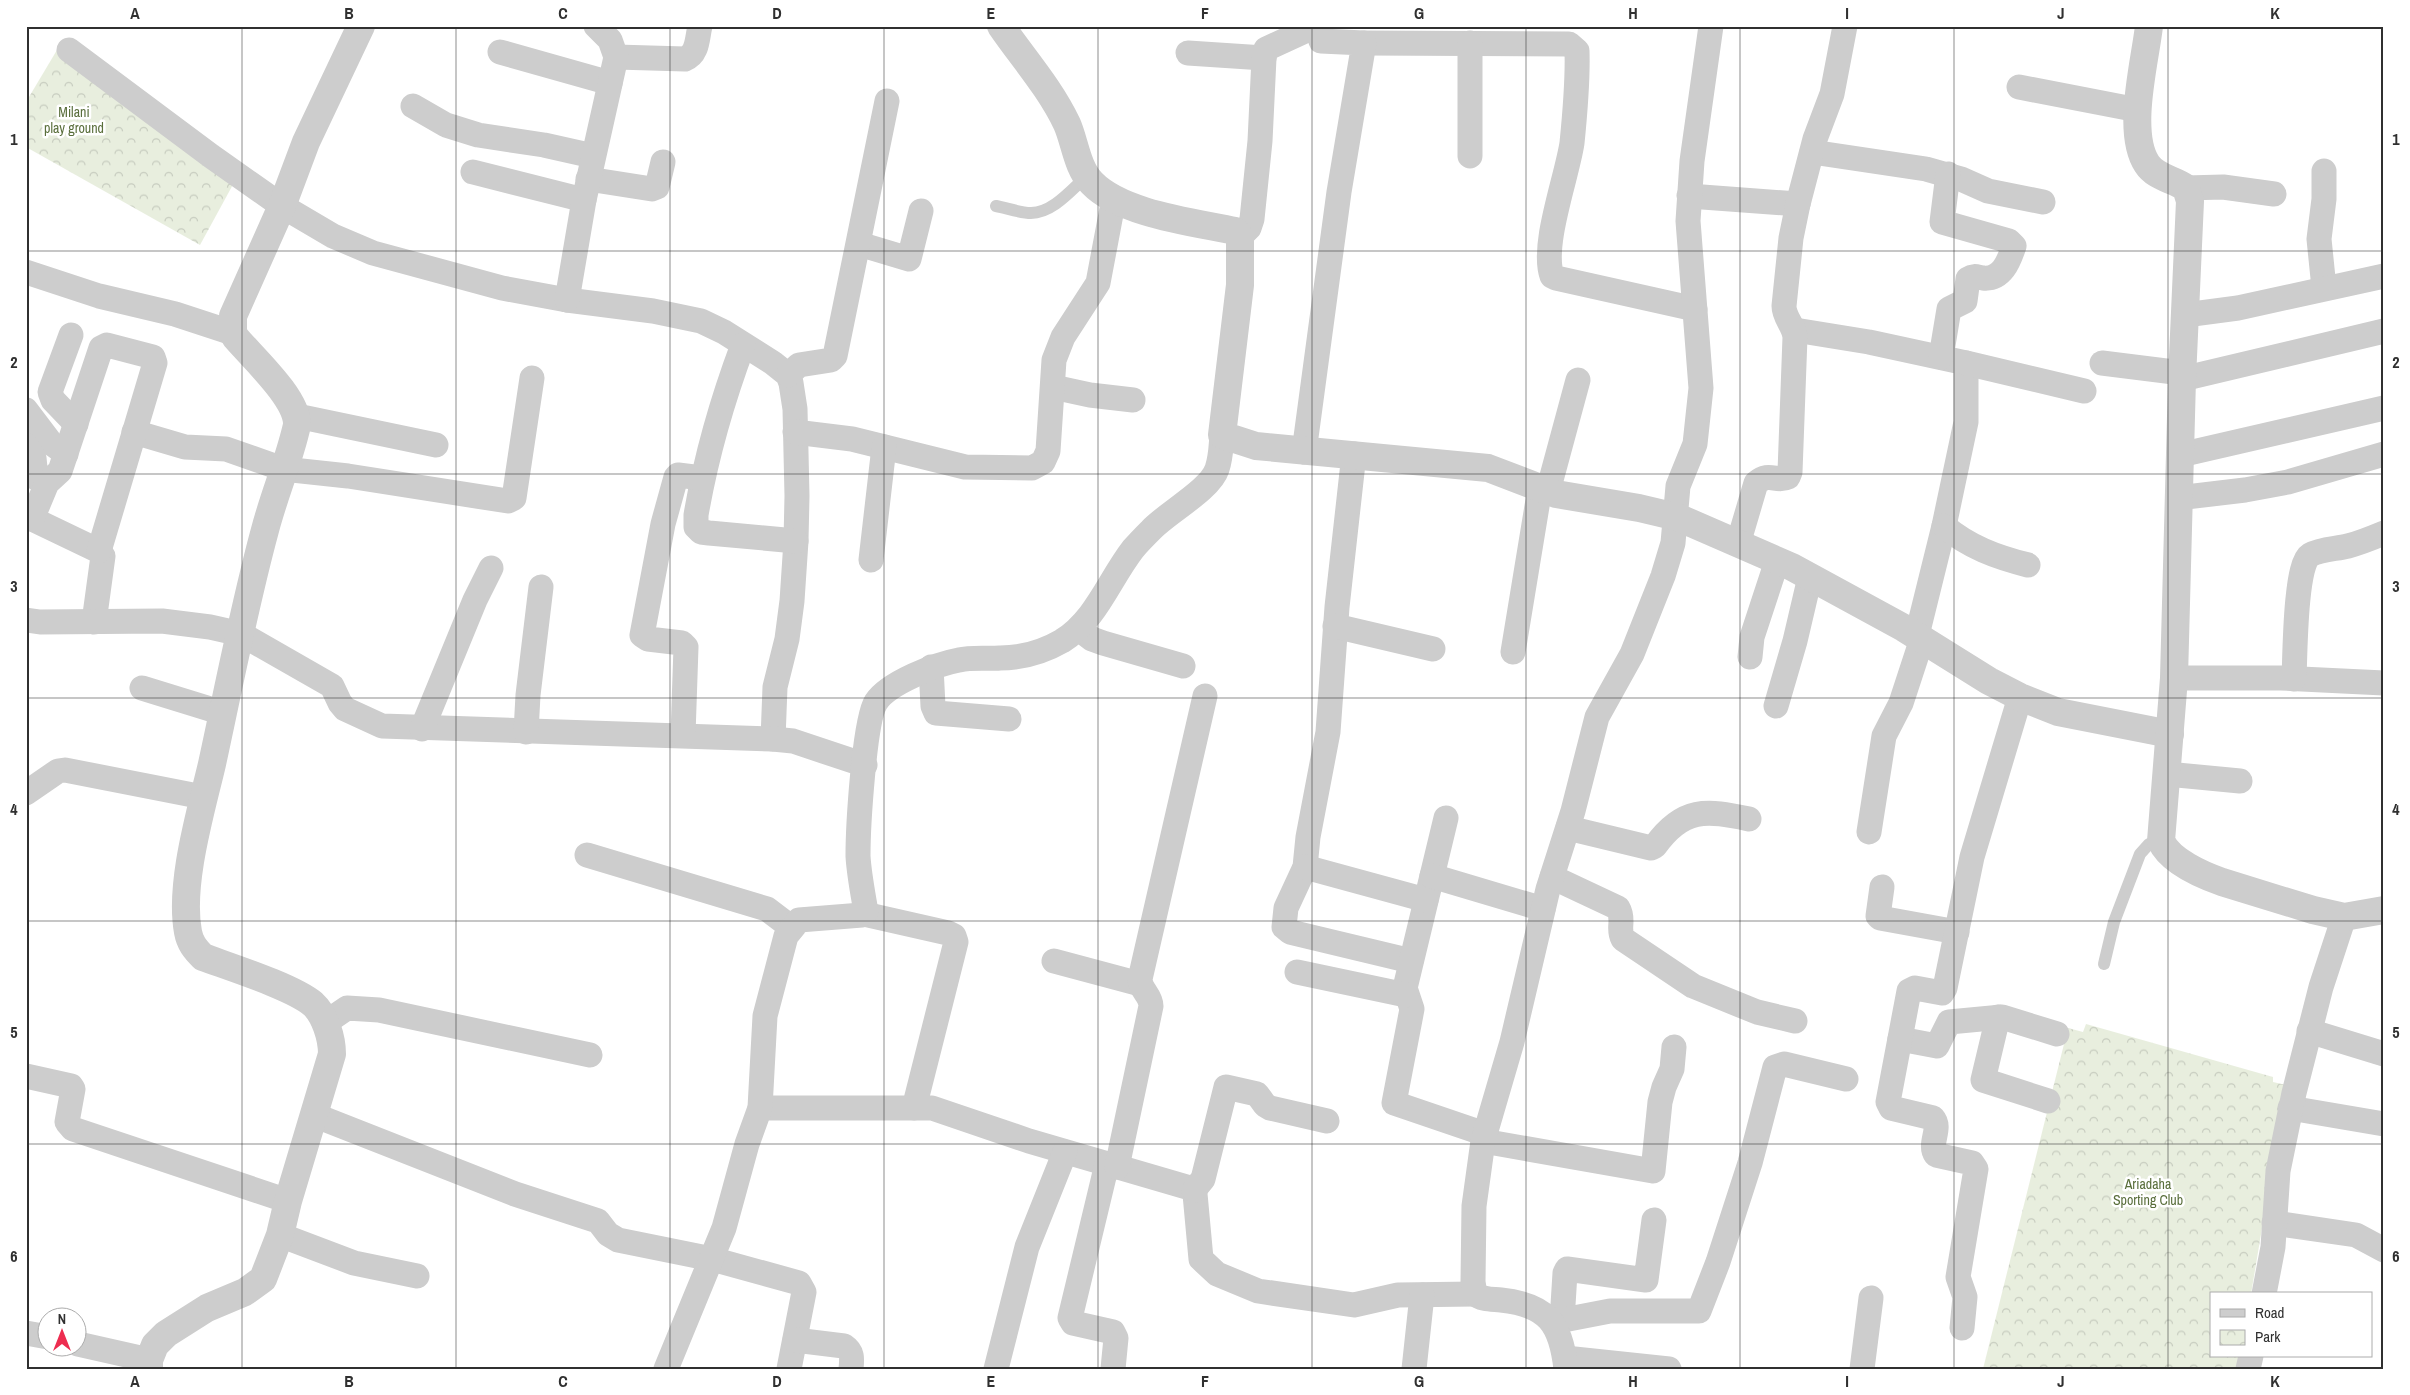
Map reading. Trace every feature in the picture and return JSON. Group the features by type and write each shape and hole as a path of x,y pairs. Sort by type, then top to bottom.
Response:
{"street":[{"path":"233,333 234,310 282,206 306,142 361,26"},
{"path":"567,300 588,178 616,58 610,40 596,26"},
{"path":"616,58 685,59 694,50 700,26"},
{"path":"1001,26 1050,94 1067,125 1092,184 1132,208 1234,231 1240,237"},
{"path":"864,914 866,912 858,857 866,744 876,702 885,692 931,667 962,659 1028,655 1060,642 1078,629 1097,606 1133,550 1157,523 1206,486 1218,468 1240,285 1240,237 1249,228 1255,197 1266,49 1316,26 1321,41 1364,43 1470,43 1560,35 1577,51 1578,70 1572,144 1551,244 1552,276 1612,292 1695,309"},
{"path":"1475,1294 1474,1206 1484,1138 1512,1042 1543,909 1568,828 1597,717 1637,643 1668,561 1677,517 1678,486 1695,444 1701,388 1689,247 1690,196 1711,26"},
{"path":"1738,544 1756,483 1767,476 1784,479 1790,472 1795,330 1786,315 1784,306 1791,238 1812,152 1832,94 1845,26"},
{"path":"2149,26 2138,110 2139,141 2147,164 2160,176 2186,188 2223,187 2274,194"},
{"path":"1304,452 1339,192 1364,43"},
{"path":"1470,43 1470,156"},
{"path":"69,50 164,122 282,206 333,236 373,253 502,288 567,300 686,316 701,320 724,332 773,363 788,375 795,409 796,541 792,601 787,639 776,688 773,738"},
{"path":"500,52 610,83"},
{"path":"1188,53 1264,58"},
{"path":"2019,87 2138,110"},
{"path":"788,375 800,365 834,358 887,101"},
{"path":"412,106 446,125 478,136 544,145 588,178"},
{"path":"1812,152 1926,169 1948,174 1988,191 2043,202"},
{"path":"473,172 588,178 652,189 657,187 660,181 663,162"},
{"path":"2324,171 2324,199 2319,239 2324,288"},
{"path":"1941,358 1949,309 1965,301 1968,279 1973,276 1993,277 2002,272 2014,246 2010,242 1942,222 1948,174"},
{"path":"2186,188 2190,201 2182,376 2174,678 2161,841 2169,853 2209,877 2312,910 2344,917 2384,910"},
{"path":"1690,196 1798,204"},
{"path":"795,432 852,439 965,467 1036,466 1043,462 1048,451 1054,360 1058,347 1098,283 1114,198"},
{"path":"859,244 909,259 921,211"},
{"path":"26,272 89,293 175,314 233,333 288,399 298,416 295,434 265,530 203,797 190,868 186,905 188,933 192,944 203,957 304,998 313,1004 325,1023 331,1040 332,1054 288,1201 280,1235 263,1280 245,1292 182,1322 155,1345 149,1364 88,1347"},
{"path":"2185,315 2238,308 2384,276"},
{"path":"1795,330 1966,363 2084,391"},
{"path":"2102,363 2182,376 2384,331"},
{"path":"71,335 50,392 53,400 76,424"},
{"path":"36,478 60,471 101,348 107,345 155,359 99,551"},
{"path":"743,345 720,410 702,478 696,527 699,530 796,541"},
{"path":"1870,832 1884,736 1901,703 1920,637 1966,422 1966,363"},
{"path":"134,432 185,446 226,449 283,469 512,500 514,498 532,378"},
{"path":"1513,652 1544,490 1578,380"},
{"path":"1053,387 1090,395 1133,400"},
{"path":"2180,455 2384,408"},
{"path":"26,410 47,439 66,454"},
{"path":"298,416 436,445"},
{"path":"1222,435 1256,446 1304,452 1354,454 1488,468 1556,494 1639,508 1677,517 1810,577 1920,637 1989,681 2020,697 2058,712 2170,734"},
{"path":"26,445 34,458 36,478 29,518 99,551 104,562 94,622"},
{"path":"871,560 884,447"},
{"path":"1354,454 1336,626 1328,732 1308,837 1305,867 1286,908 1284,927 1286,930 1411,961"},
{"path":"2178,498 2245,490 2288,482 2384,454"},
{"path":"682,735 686,647 682,643 648,639 642,635 663,524 676,476 702,478"},
{"path":"1944,526 1960,540 1983,552 2028,565"},
{"path":"2294,679 2298,594 2302,569 2307,557 2351,546 2384,533"},
{"path":"1750,657 1752,637 1777,561"},
{"path":"422,728 475,600 491,568"},
{"path":"1776,706 1793,648 1810,577"},
{"path":"526,732 529,679 541,587"},
{"path":"26,620 184,622 241,634 332,686 345,709 377,725 526,732 773,738 793,741 864,765"},
{"path":"1336,626 1433,649"},
{"path":"1078,629 1092,639 1183,666"},
{"path":"931,667 933,706 936,713 1009,719"},
{"path":"2174,678 2384,682"},
{"path":"142,688 223,713"},
{"path":"1140,984 1205,696"},
{"path":"1962,1328 1965,1297 1958,1277 1976,1169 1972,1163 1936,1155 1933,1150 1936,1124 1933,1118 1889,1106 1909,991 1915,988 1944,992 1980,824 2020,697"},
{"path":"26,793 58,771 65,770 203,797"},
{"path":"2167,774 2240,781"},
{"path":"1568,828 1651,848 1655,846 1674,824 1698,814 1715,812 1749,819"},
{"path":"1446,818 1405,988 1412,1009 1394,1103 1484,1138 1653,1171 1660,1102 1672,1068 1674,1048"},
{"path":"587,855 767,909 792,928"},
{"path":"1305,867 1543,909"},
{"path":"1552,877 1618,908 1622,915 1620,933 1623,939 1693,986 1757,1012 1795,1021"},
{"path":"1882,887 1878,916 1880,918 1957,932"},
{"path":"666,1369 724,1228 747,1144 760,1108 765,1016 786,936 799,920 864,914 954,936 956,942 914,1108"},
{"path":"2264,1292 2273,1247 2278,1171 2290,1108 2321,987 2344,917"},
{"path":"1054,960 1140,984 1151,1000 1112,1166 1070,1318 1073,1323 1114,1332 1116,1338 1113,1369"},
{"path":"1297,972 1406,995"},
{"path":"325,1023 347,1008 378,1010 590,1055"},
{"path":"1900,1038 1937,1046 1949,1022 1988,1020 1998,1017 2057,1034"},
{"path":"1998,1017 1983,1080 2048,1101"},
{"path":"2309,1031 2384,1054"},
{"path":"1327,1121 1270,1108 1257,1094 1226,1086 1204,1179 1194,1190 1201,1259 1217,1274 1258,1291 1354,1305 1398,1295 1475,1294 1480,1297 1526,1305 1558,1321 1610,1311 1699,1311 1718,1262 1750,1163 1775,1067 1784,1064 1846,1079"},
{"path":"26,1076 71,1086 73,1089 67,1122 73,1129 288,1201"},
{"path":"760,1108 932,1108 1065,1152 1194,1190"},
{"path":"2290,1108 2384,1124"},
{"path":"314,1115 515,1194 598,1221 608,1234 618,1240 712,1259 799,1283 804,1292 789,1369"},
{"path":"996,1369 1027,1247 1065,1152"},
{"path":"1654,1220 1646,1280 1567,1269 1564,1273 1558,1321 1565,1363 1669,1369"},
{"path":"2274,1223 2356,1235 2384,1250"},
{"path":"280,1235 354,1263 417,1276"},
{"path":"1414,1369 1422,1295"},
{"path":"1862,1369 1871,1298"},
{"path":"795,1340 844,1346 849,1349 853,1357 851,1369"}],"lane":[{"path":"996,206 1030,213 1041,212 1049,208 1087,176"},
{"path":"2104,964 2114,922 2140,854 2149,844 2161,841"}],"green space":[{"name":"Milani play ground","path":"57,50 236,179 200,245 26,147 26,102"},
{"name":"Ariadaha Sporting Club","path":"2086,1024 2273,1077 2273,1082 2286,1085 2251,1292 2210,1292 2210,1358 2241,1358 2239,1369 1983,1369 2068,1028 2083,1032"}]}
